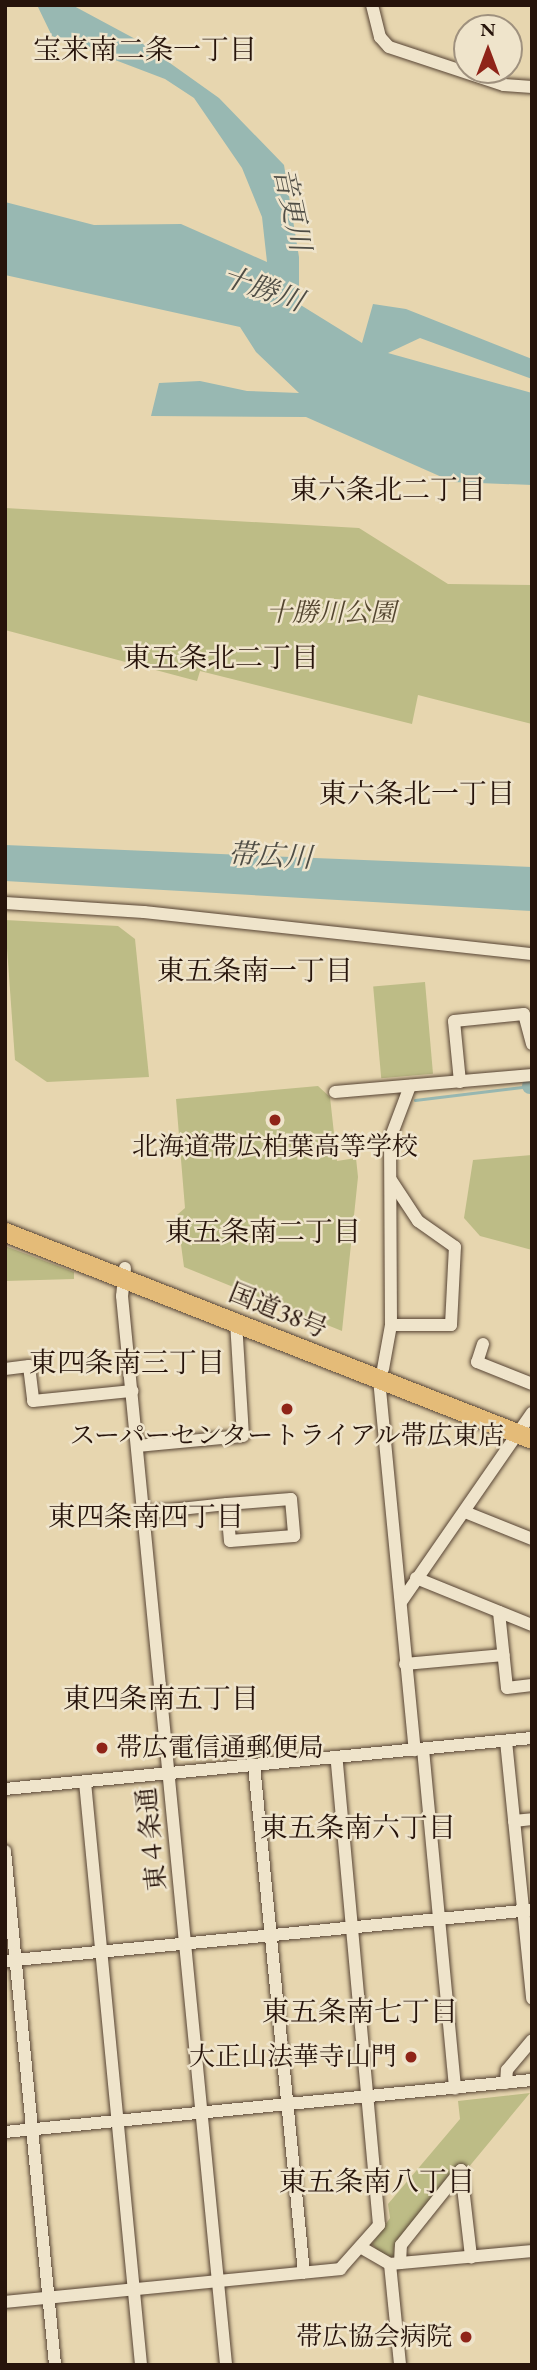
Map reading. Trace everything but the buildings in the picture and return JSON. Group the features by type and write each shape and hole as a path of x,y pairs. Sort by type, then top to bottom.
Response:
{"highway":[{"name":"国道38号","path":"5,1221 236,1322 527,1427"},
{"name":"国道38号","path":"5,1232 124,1273 381,1374"}],"street":[{"path":"372,5 380,37 389,47 504,85 532,87"},
{"path":"5,903 144,912 532,954"},
{"path":"460,1082 454,1021 524,1014 532,1044"},
{"path":"335,1093 532,1075"},
{"path":"410,1086 391,1129 391,1180 387,1192 391,1325 381,1374 405,1664 419,1750 455,2088"},
{"path":"391,1180 418,1222 455,1247 451,1325 391,1325"},
{"name":"東４条通","path":"124,1273 137,1446 226,2365"},
{"path":"137,1446 243,1436 236,1322"},
{"path":"483,1344 477,1362 532,1384"},
{"path":"5,1368 29,1366 33,1401 132,1391"},
{"path":"401,1603 416,1578 527,1427"},
{"path":"144,1513 227,1504 291,1499 294,1536 230,1541 227,1504"},
{"path":"465,1512 532,1539"},
{"path":"416,1578 532,1625"},
{"path":"499,1612 507,1688 532,1685"},
{"path":"405,1664 504,1655"},
{"path":"5,1789 532,1738"},
{"path":"506,1741 527,1910 532,1999"},
{"path":"5,2302 340,2269 362,2248 382,2219 336,1757"},
{"path":"254,1765 304,2273"},
{"path":"85,1782 141,2365"},
{"path":"514,1821 532,1819"},
{"path":"5,1851 10,1960 32,2130 55,2365"},
{"path":"10,1960 527,1910"},
{"path":"506,2083 507,2070 532,2040"},
{"path":"5,2132 532,2080"},
{"path":"400,2365 395,2264 401,2245 461,2170 471,2257"},
{"path":"362,2248 395,2264 532,2251"}],"green space":[{"name":"十勝川公園","path":"5,508 359,528 448,584 532,585 532,724 418,695 412,724 200,671 197,681 5,630"},
{"path":"5,920 118,926 135,939 149,1077 47,1082 15,1060"},
{"path":"425,982 433,1074 381,1078 373,987"},
{"path":"318,1086 330,1097 337,1161 356,1158 358,1177 342,1331 184,1267 177,1215 185,1208 176,1099"},
{"path":"532,1155 532,1250 480,1236 464,1218 473,1160"},
{"path":"5,1246 74,1272 74,1279 5,1281"},
{"path":"530,2093 468,2168 459,2164 394,2248 394,2255 391,2258 378,2251 372,2244 390,2218 388,2204 460,2119 458,2101"}],"water":[{"name":"十勝川","path":"37,5 72,5 139,41 219,98 284,165 299,257 299,304 362,343 373,304 406,309 532,359 532,379 420,338 388,353 532,393 532,485 453,482 306,417 151,416 159,383 200,381 247,391 299,393 256,352 240,327 5,275 5,202 94,225 181,224 267,262 262,217 242,168 194,98 165,79 52,36"},
{"path":"5,845 532,867 532,911 5,881"}],"waterway":[{"path":"415,1100 530,1086"}],"place":[{"name":"北海道帯広柏葉高等学校","path":"275,1120"},
{"name":"スーパーセンタートライアル帯広東店","path":"287,1409"},
{"name":"帯広電信通郵便局","path":"102,1748"},
{"name":"大正山法華寺山門","path":"411,2057"},
{"name":"帯広協会病院","path":"466,2337"}],"district":[{"name":"宝来南二条一丁目","path":"145,49"},
{"name":"東六条北二丁目","path":"388,489"},
{"name":"東五条北二丁目","path":"221,657"},
{"name":"東六条北一丁目","path":"417,793"},
{"name":"東五条南一丁目","path":"255,970"},
{"name":"東五条南二丁目","path":"263,1231"},
{"name":"東四条南三丁目","path":"127,1362"},
{"name":"東四条南四丁目","path":"146,1516"},
{"name":"東四条南五丁目","path":"161,1698"},
{"name":"東五条南六丁目","path":"358,1827"},
{"name":"東五条南七丁目","path":"360,2011"},
{"name":"東五条南八丁目","path":"377,2181"}],"water label":[{"name":"音更川","path":"293,209"},
{"name":"帯広川","path":"270,855"}]}
